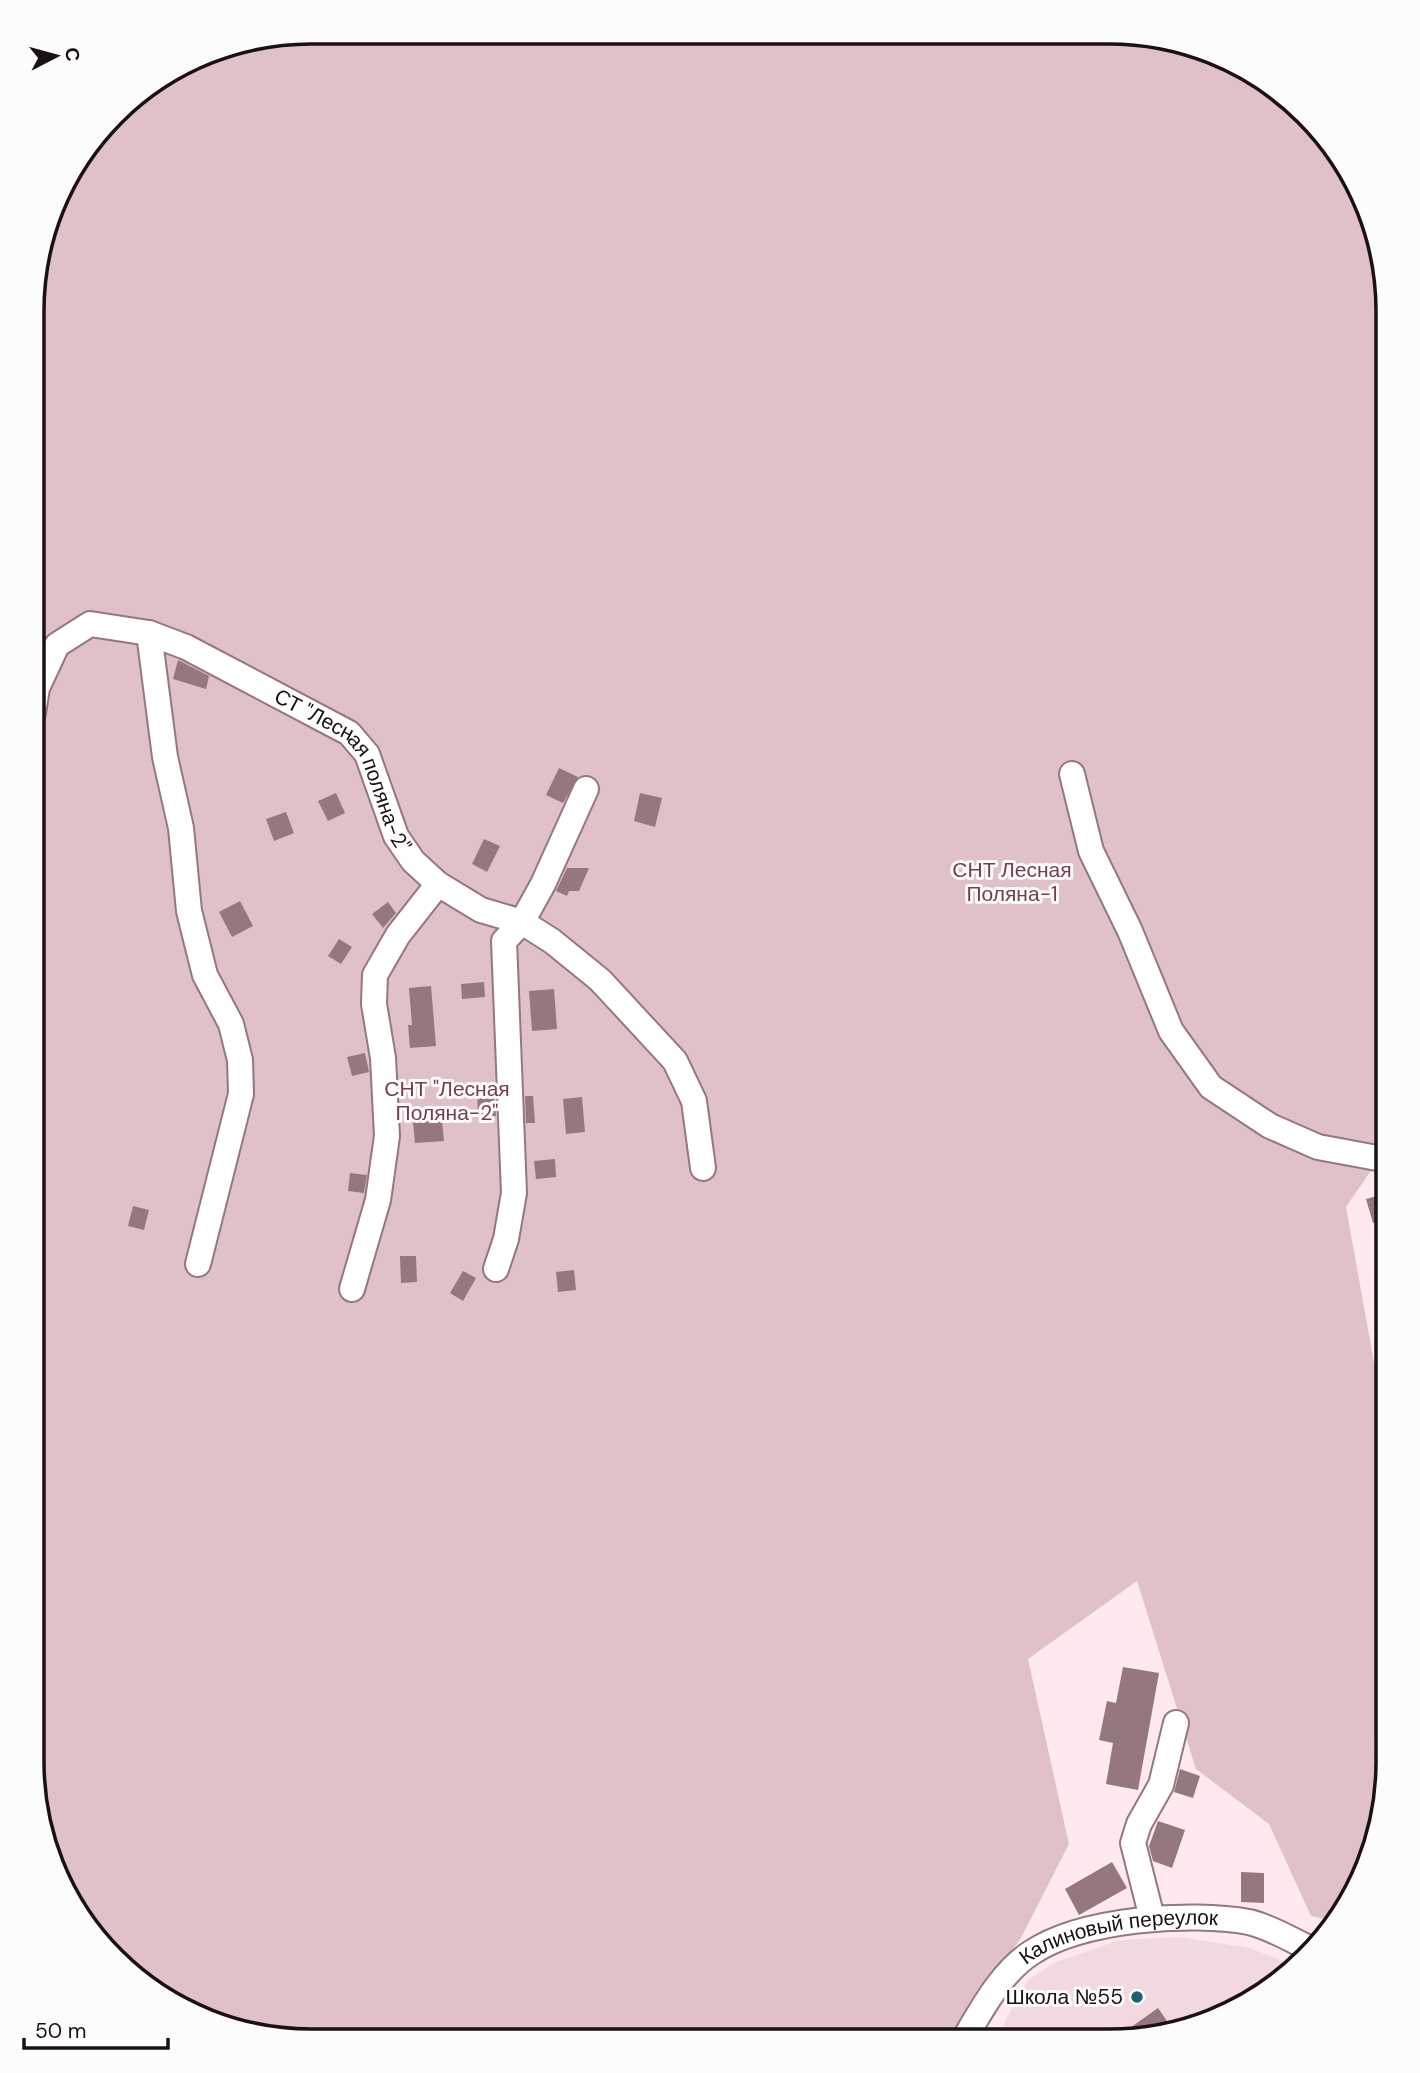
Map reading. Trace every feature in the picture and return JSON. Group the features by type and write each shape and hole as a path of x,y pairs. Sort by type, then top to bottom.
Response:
{"street":[{"name":"СТ \"Лесная поляна-2\"","path":"44,673 57,645 90,624 149,633 186,647 349,733 367,754 396,836 413,862 438,884 481,910 522,922 552,941 600,980 675,1061 694,1101 703,1168"},
{"path":"149,633 165,757 181,828 189,911 205,975 231,1024 240,1060 241,1094 198,1265"},
{"path":"1072,774 1091,851 1130,931 1171,1031 1211,1087 1270,1126 1318,1147 1376,1158"},
{"path":"496,1269 506,1239 514,1193 504,941 522,922 543,884 586,789"},
{"path":"352,1289 378,1200 387,1136 383,1058 374,1004 375,975 398,935 438,884"},
{"path":"1152,1918 1133,1843 1139,1825 1161,1785 1176,1723"},
{"name":"Калиновый переулок","path":"970,2029 992,1991 1030,1953 1068,1935 1152,1918 1251,1923 1303,1946"}],"shaded area":[{"name":"Школа №55","path":"1180,1937 1250,1948 1286,1962 1243,1994 1212,2009 1179,2020 1127,2029 1003,2029 1027,1981 1054,1963 1119,1940"}],"green space":[{"path":"293,44 1127,44 1162,49 1195,58 1228,71 1258,89 1285,110 1310,135 1349,192 1367,241 1376,293 1376,1163 1346,1207 1376,1374 1376,1780 1371,1815 1356,1865 1341,1896 1325,1919 1311,1916 1269,1824 1196,1769 1137,1581 1028,1659 1069,1844 1022,1936 961,2029 293,2029 258,2024 225,2015 192,2002 162,1984 135,1963 110,1938 71,1881 53,1832 44,1780 44,293 49,258 58,225 71,192 89,162 110,135 135,110 192,71 241,53"}],"building":[{"path":"178,660 209,676 206,689 173,679"},
{"path":"559,768 578,777 563,803 546,795"},
{"path":"336,793 345,813 328,821 318,801"},
{"path":"640,793 662,798 655,827 634,821"},
{"path":"286,812 294,833 274,841 266,819"},
{"path":"484,839 500,846 487,872 472,864"},
{"path":"567,868 589,868 579,891 569,891 567,896 556,891"},
{"path":"240,901 253,926 232,937 219,912"},
{"path":"388,902 396,913 383,928 372,914"},
{"path":"339,939 352,947 341,964 328,956"},
{"path":"484,982 485,997 462,999 461,984"},
{"path":"431,986 436,1046 410,1048 408,1025 412,1025 409,988"},
{"path":"554,989 557,1029 532,1031 529,991"},
{"path":"365,1053 369,1072 352,1076 347,1057"},
{"path":"477,1087 493,1087 496,1116 478,1117"},
{"path":"525,1096 533,1096 535,1123 526,1123"},
{"path":"582,1097 585,1132 566,1134 563,1099"},
{"path":"441,1110 444,1141 415,1143 412,1112"},
{"path":"555,1159 556,1177 536,1179 534,1161"},
{"path":"350,1173 367,1175 364,1193 348,1191"},
{"path":"1376,1196 1376,1222 1373,1223 1366,1199"},
{"path":"133,1206 149,1210 144,1230 128,1226"},
{"path":"400,1256 416,1256 417,1282 401,1283"},
{"path":"574,1270 576,1290 558,1292 556,1272"},
{"path":"463,1271 476,1278 463,1301 450,1293"},
{"path":"1123,1667 1159,1673 1138,1790 1106,1784 1113,1743 1099,1740 1107,1701 1116,1703"},
{"path":"1180,1769 1200,1776 1193,1798 1174,1792"},
{"path":"1158,1821 1185,1830 1172,1868 1153,1861 1149,1846"},
{"path":"1112,1862 1127,1888 1079,1915 1065,1889"},
{"path":"1241,1872 1264,1873 1264,1903 1241,1902"},
{"path":"1158,2008 1168,2023 1145,2027 1129,2029"}],"place":[{"name":"Школа №55","path":"1137,1997"}],"park label":[{"name":"СНТ Лесная Поляна-1","path":"1012,882"},
{"name":"СНТ \"Лесная Поляна-2\"","path":"447,1101"}]}
